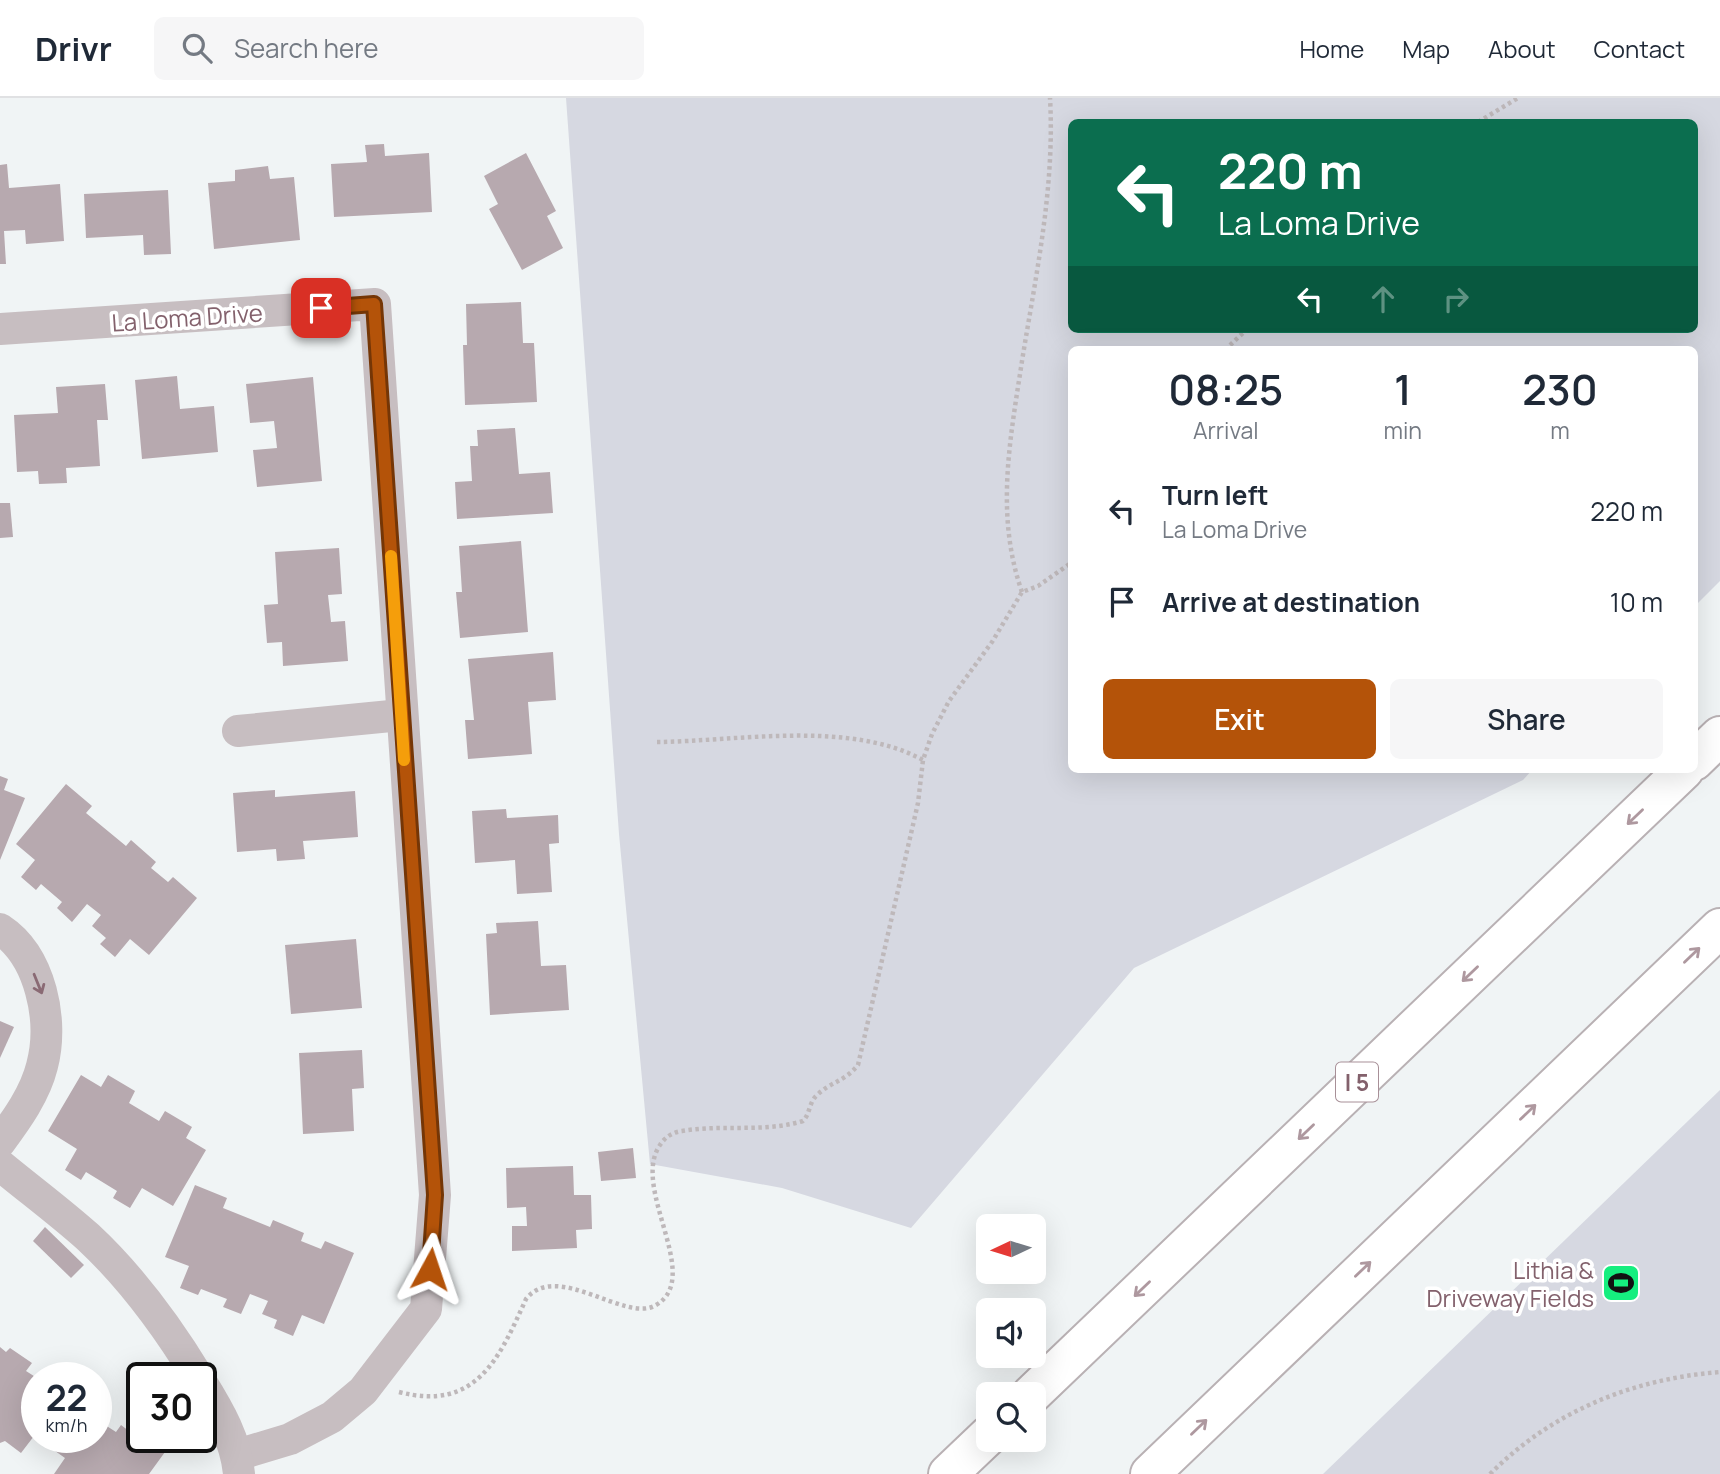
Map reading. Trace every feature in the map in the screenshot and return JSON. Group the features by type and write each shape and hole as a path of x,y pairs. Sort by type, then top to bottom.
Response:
{"highway":[{"path":"1698,757 1720,736"},
{"name":"I 5","path":"1045,1382 1681,773"},
{"path":"1150,1474 1720,928"},
{"path":"948,1474 976,1447"}],"street":[{"name":"La Loma Drive","path":"0,329 374,304 401,715"},
{"path":"217,1410 228,1429 238,1464 332,1417 373,1379 426,1309 435,1195 401,715 238,731"},
{"path":"0,929 30,963 43,995 46,1030 42,1067 24,1108 0,1142"},
{"path":"0,1166 88,1237 124,1274 158,1315 188,1362"}],"path":[{"path":"1022,592 1007,536 1007,460 1045,224 1053,138 1051,98"},
{"path":"1483,119 1518,98"},
{"path":"1229,346 1243,333"},
{"path":"373,1379 399,1392 427,1398 466,1389 500,1351 526,1299 532,1292 542,1288 566,1287 637,1307 658,1305 665,1297 673,1273 673,1258 653,1180 656,1153 660,1145 668,1136 681,1131 761,1129 803,1121 813,1099 824,1088 846,1080 858,1065 918,803 923,760 932,734 949,701 992,642 1022,592 1038,586 1068,565"},
{"path":"657,742 852,737 905,751 923,760"},
{"path":"1490,1474 1556,1420 1593,1402 1666,1378 1720,1372"}],"shaded area":[{"path":"566,98 1720,98 1720,581 1698,603 1698,346 1068,346 1068,773 1529,773 1523,780 1134,968 911,1228 782,1188 650,1164 619,834"},
{"name":"Lithia & Driveway Fields","path":"1720,1090 1720,1474 1323,1474"}],"building":[{"path":"384,144 385,156 429,153 432,212 334,217 331,164 367,162 365,145"},
{"path":"526,153 556,211 547,216 563,248 522,270 489,209 498,204 484,176"},
{"path":"7,164 9,188 60,184 64,241 26,244 25,230 4,231 6,264 0,264 0,165"},
{"path":"268,166 270,179 294,177 300,240 214,249 208,183 235,181 235,170"},
{"path":"168,190 171,254 144,255 143,235 86,238 84,194"},
{"path":"521,302 523,343 534,343 537,402 465,405 463,345 467,345 466,304"},
{"path":"177,376 180,409 214,406 218,452 142,459 135,380"},
{"path":"313,377 322,481 257,487 253,450 277,448 274,421 250,423 246,384"},
{"path":"105,384 108,420 97,420 100,466 66,468 67,483 39,484 38,471 17,472 14,415 58,413 56,387"},
{"path":"515,428 519,474 550,472 553,513 457,519 455,482 472,481 470,446 478,446 477,430"},
{"path":"0,503 10,503 13,537 0,538"},
{"path":"521,541 528,632 460,638 456,592 462,592 459,546"},
{"path":"339,548 342,594 328,595 331,622 345,621 348,661 283,666 282,642 267,643 264,605 278,604 275,552"},
{"path":"553,652 556,700 528,702 532,754 468,759 465,720 474,720 468,659"},
{"path":"0,776 8,779 4,790 25,798 0,860"},
{"path":"66,784 92,806 86,813 126,846 131,840 156,862 151,868 168,882 173,877 197,898 149,955 130,939 115,957 100,944 106,938 92,926 101,915 87,904 72,922 57,908 62,902 41,884 36,890 21,877 35,860 16,844"},
{"path":"275,790 275,797 355,791 358,837 303,841 305,859 277,861 276,849 237,852 233,793"},
{"path":"506,809 507,818 558,815 559,843 549,844 552,892 517,894 515,860 475,863 472,811"},
{"path":"538,921 541,966 566,965 569,1010 490,1015 486,934 497,933 496,923"},
{"path":"356,939 362,1008 291,1014 285,945"},
{"path":"0,1021 14,1027 0,1058"},
{"path":"362,1050 364,1088 352,1089 354,1131 303,1134 299,1053"},
{"path":"81,1075 101,1087 108,1075 135,1091 129,1103 159,1121 165,1111 192,1127 186,1138 206,1150 173,1206 142,1188 130,1208 113,1198 117,1191 86,1172 81,1180 65,1170 77,1149 48,1131"},
{"path":"633,1148 636,1178 601,1181 598,1152"},
{"path":"573,1166 574,1195 591,1195 592,1229 576,1230 577,1248 512,1251 512,1226 527,1226 526,1207 507,1208 506,1168"},
{"path":"195,1185 227,1198 223,1208 270,1227 273,1220 304,1233 301,1241 321,1249 325,1241 354,1253 324,1324 302,1315 293,1336 274,1328 277,1320 262,1314 268,1301 250,1294 241,1314 223,1307 227,1299 201,1289 198,1295 180,1288 189,1266 165,1257"},
{"path":"45,1227 84,1265 71,1278 33,1241"},
{"path":"0,1347 6,1352 10,1348 31,1362 21,1362 21,1453 5,1441 0,1443"},
{"path":"121,1425 126,1429 126,1453 164,1453 149,1474 54,1474 65,1458 58,1453 112,1453 112,1429 116,1432"}],"slow traffic":[{"path":"391,556 404,760"}],"place":[{"name":"Lithia & Driveway Fields","path":"1621,1283"}],"route":[{"path":"321,308 374,304 435,1195 430,1269"}]}
